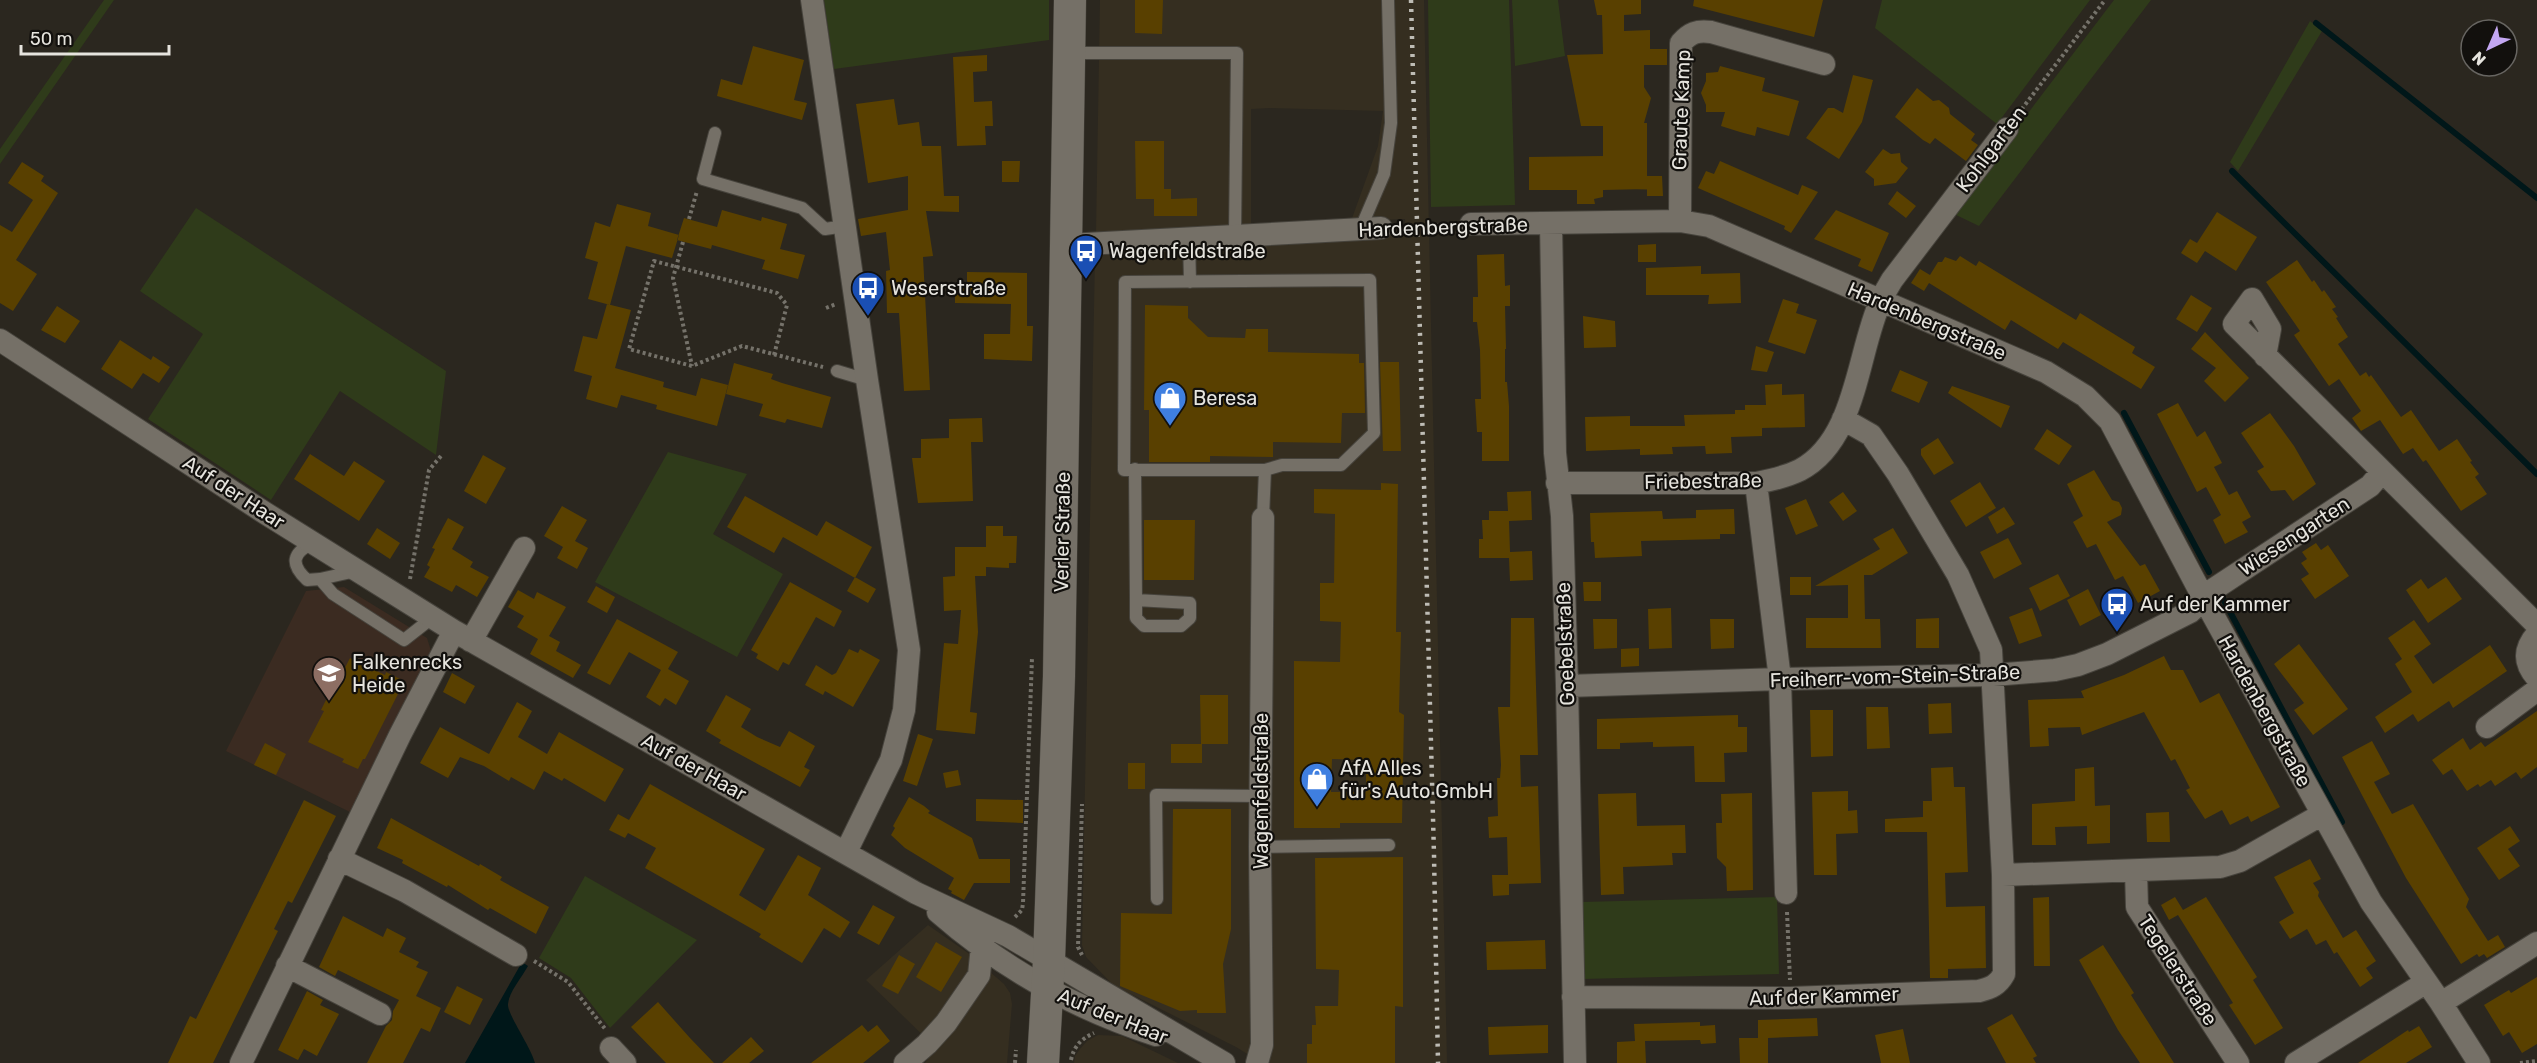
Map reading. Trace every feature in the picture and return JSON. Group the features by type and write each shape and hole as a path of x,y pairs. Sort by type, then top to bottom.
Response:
{"main road":[{"name":"Verler Straße","path":"1042,1063 1048,975 1059,675 1070,0"}],"street":[{"path":"812,0 909,650 904,710 891,760 846,852"},
{"name":"Graute Kamp","path":"1680,220 1681,43 1689,34 1699,31 1711,32 1824,64"},
{"name":"Kohlgarten","path":"1880,300 1892,280 2007,129"},
{"name":"Hardenbergstraße","path":"1471,224 1551,225 1680,220 1709,226 2046,372 2085,396 2110,421 2321,815 2371,902 2441,1003 2479,1063"},
{"name":"Goebelstraße","path":"1551,225 1557,483 1562,516 1567,686 1575,1063"},
{"name":"Hardenbergstraße","path":"1067,245 1371,229"},
{"name":"Friebestraße","path":"1557,483 1756,483 1781,478 1802,469 1820,454 1833,438 1843,419 1880,300"},
{"name":"Auf der Haar","path":"0,340 432,618 846,852 1048,975 1224,1063"},
{"path":"2265,356 2537,625"},
{"name":"Auf der Kammer","path":"1573,997 1790,998 1979,991 2000,982 2005,963 2003,875 1991,650 1958,575 1898,474 1871,435 1843,419"},
{"name":"Wiesengarten","path":"2203,597 2370,486 2382,472"},
{"path":"1756,483 1780,679 1786,893"},
{"name":"Wagenfeldstraße","path":"1257,1063 1262,1045 1260,847 1263,518"},
{"path":"241,1063 339,859 463,636 524,548"},
{"name":"Freiherr-vom-Stein-Straße","path":"1567,686 1993,675 2055,670 2078,665 2107,654 2190,612 2203,597"},
{"path":"2537,634 2527,649 2525,657 2529,668 2537,678"},
{"path":"2487,727 2537,690"},
{"path":"2003,875 2220,867 2240,861 2321,815"},
{"path":"339,859 405,891 516,955"},
{"name":"Tegelerstraße","path":"2136,871 2137,908 2238,1063"},
{"path":"905,1063 927,1044 945,1023 979,975 983,936"},
{"name":"Auf der Haar","path":"983,936 1048,975 1095,1014 1197,1048"},
{"path":"2441,1003 2537,943"},
{"path":"287,966 380,1014"},
{"path":"2296,1063 2425,983"}],"lane":[{"path":"1371,229 1384,174 1391,123 1388,0"},
{"path":"1069,53 1237,53 1235,236"},
{"path":"715,133 703,179 802,208 825,229 845,226"},
{"path":"1189,239 1191,282"},
{"path":"1370,280 1374,433 1341,465 1282,465 1265,470 1124,470 1125,282 1191,282 1370,280"},
{"path":"837,371 867,380"},
{"path":"1135,469 1136,600"},
{"path":"1263,518 1265,470"},
{"path":"313,543 301,549 295,560 297,571 307,580 357,571"},
{"path":"320,579 333,594 404,640 432,618"},
{"path":"1157,899 1156,795 1261,796"},
{"path":"1260,847 1389,845"}],"path":[{"name":"Kohlgarten","path":"2007,129 2105,0"},
{"path":"689,219 697,189 703,179"},
{"name":"Hardenbergstraße","path":"1371,229 1471,224"},
{"path":"683,242 673,278 692,366"},
{"path":"774,355 787,305 777,293 654,261 629,349 692,366 742,346 774,355 837,371"},
{"path":"403,600 409,582 429,470 441,456"},
{"path":"1786,893 1790,998"},
{"path":"1022,910 1023,903"},
{"path":"516,955 524,955 568,982 607,1032 619,1055"},
{"path":"1015,1063 1017,1042"},
{"path":"2520,1063 2537,1061"}],"shaded area":[{"path":"1100,0 1424,0 1447,1063 1262,1063 1236,1047 1113,985 1086,957 1082,945 1095,255 1406,234 1405,219 1351,221 1378,146 1383,111 1270,108 1251,109 1251,225 1096,232"},
{"name":"Falkenrecks Heide","path":"344,587 427,638 432,654 354,814 226,751 306,591"},
{"path":"928,925 968,953 1004,984 1010,993 1012,1004 1007,1063 925,1063 936,1048 866,980"},
{"path":"522,962 528,966 513,990 508,1004 511,1015 535,1063 465,1063"},
{"path":"1098,1035 1122,1036 1178,1063 1074,1063 1075,1056 1080,1049 1087,1041"}],"green space":[{"path":"104,0 114,0 0,164 0,149"},
{"path":"824,0 1049,0 1049,40 834,69"},
{"path":"1428,0 1509,0 1515,205 1431,207"},
{"path":"1512,0 1558,0 1565,56 1515,66"},
{"path":"1882,0 2090,0 1997,124 1875,28"},
{"path":"2114,0 2151,0 1979,226 1952,213"},
{"path":"2310,21 2322,31 2238,171 2230,162"},
{"path":"196,208 446,371 436,455 340,391 271,500 148,419 203,334 140,291"},
{"path":"668,452 747,474 713,534 783,574 737,657 595,582"},
{"path":"585,876 697,940 610,1028 571,978 539,958"},
{"path":"1777,897 1779,974 1583,979 1581,902"}],"building":[{"path":"1135,0 1163,0 1162,34 1135,33"},
{"path":"1594,0 1641,0 1641,14 1624,15 1624,31 1650,30 1650,49 1667,49 1667,65 1644,65 1644,87 1651,98 1644,123 1647,123 1647,189 1603,190 1603,197 1594,199 1595,204 1577,204 1577,190 1529,190 1529,157 1603,156 1603,126 1581,126 1567,55 1603,54 1602,15 1597,15"},
{"path":"1694,0 1823,0 1814,37 1693,6"},
{"path":"753,46 804,60 794,100 807,103 802,120 717,96 721,79 742,85"},
{"path":"987,55 987,71 973,72 974,102 992,101 993,126 985,126 986,145 957,146 953,57"},
{"path":"1720,66 1765,78 1762,91 1799,101 1789,136 1757,127 1755,136 1740,132 1721,126 1725,112 1706,112 1701,93 1706,81 1706,73 1718,72"},
{"path":"1853,75 1873,80 1862,122 1839,159 1806,138 1828,108 1834,108 1843,113"},
{"path":"1917,88 1933,101 1939,100 1949,108 1950,114 1975,134 1971,140 1978,145 1966,161 1935,138 1930,144 1923,140 1895,117"},
{"path":"894,99 898,125 919,122 922,146 941,146 944,196 959,196 959,212 926,211 933,256 923,257 930,390 904,391 899,313 887,313 886,271 890,270 886,232 861,236 858,219 908,210 908,176 868,183 856,104"},
{"path":"1135,141 1164,141 1164,189 1171,189 1171,199 1197,198 1197,216 1154,216 1154,199 1136,199"},
{"path":"1883,149 1891,154 1900,153 1901,162 1908,168 1896,183 1874,186 1874,179 1865,172"},
{"path":"1002,161 1020,161 1019,182 1002,182"},
{"path":"1720,161 1798,195 1802,185 1818,192 1791,233 1784,229 1785,226 1698,188 1706,171 1714,174"},
{"path":"22,162 44,176 41,181 58,193 16,260 37,274 13,311 0,303 0,225 12,232 33,200 8,183"},
{"path":"1647,176 1662,176 1663,196 1647,196"},
{"path":"1897,191 1916,206 1906,218 1888,204"},
{"path":"617,204 651,213 648,226 679,235 672,258 626,246 610,305 588,299 598,262 585,258 595,222 610,227"},
{"path":"722,210 761,221 762,217 787,224 780,249 805,255 798,279 762,269 765,260 712,245 711,249 677,240 684,218 717,227"},
{"path":"1836,210 1889,233 1872,272 1858,266 1861,259 1814,239"},
{"path":"2217,212 2257,237 2236,271 2205,251 2197,263 2181,253 2190,239 2197,243"},
{"path":"1656,244 1656,262 1638,262 1638,245"},
{"path":"1504,254 1505,286 1510,285 1510,306 1505,306 1505,382 1507,382 1509,406 1509,461 1482,461 1482,432 1477,432 1475,399 1481,399 1480,350 1477,322 1473,322 1473,297 1478,297 1477,255"},
{"path":"1960,256 1976,266 1979,261 2076,320 2080,313 2135,347 2132,353 2155,367 2141,389 2063,342 2058,349 2011,320 2005,330 1929,283 1924,291 1911,283 1920,269 1930,275 1938,262 1942,262 1945,257 1956,261"},
{"path":"2297,260 2312,282 2314,280 2322,292 2324,290 2336,307 2332,309 2348,337 2338,344 2360,376 2366,372 2369,377 2371,375 2401,417 2411,410 2439,451 2457,439 2472,461 2470,462 2479,474 2475,477 2487,494 2461,511 2426,460 2423,462 2413,448 2403,454 2380,420 2361,431 2352,418 2361,411 2339,379 2329,386 2294,335 2300,331 2266,282"},
{"path":"1701,266 1701,274 1740,273 1741,303 1708,304 1709,295 1646,295 1646,268"},
{"path":"967,272 1027,273 1027,326 1033,326 1032,361 984,359 984,334 1010,334 1011,304 955,303 955,287 967,287"},
{"path":"2191,295 2212,308 2197,332 2176,319"},
{"path":"1783,299 1799,304 1796,313 1817,320 1805,354 1768,342"},
{"path":"607,304 631,310 615,368 664,382 663,387 696,396 701,378 728,385 717,426 656,409 657,405 621,395 617,408 586,399 592,376 574,371 583,336 597,339"},
{"path":"1145,305 1188,306 1188,318 1208,337 1245,338 1246,329 1268,329 1268,352 1359,354 1359,363 1364,363 1365,413 1342,413 1341,443 1273,442 1273,457 1210,456 1210,462 1149,462 1149,410 1144,410"},
{"path":"57,306 80,321 65,343 41,330"},
{"path":"1583,316 1615,321 1616,347 1584,348"},
{"path":"2205,332 2249,378 2225,402 2204,381 2216,368 2191,349"},
{"path":"120,340 151,360 153,356 170,367 159,383 143,373 132,389 101,369"},
{"path":"1756,346 1774,352 1767,372 1751,370"},
{"path":"1380,362 1399,362 1401,451 1383,451"},
{"path":"734,363 773,374 771,379 782,383 831,397 822,428 787,419 785,423 759,416 763,404 726,394"},
{"path":"1900,370 1928,382 1919,403 1891,391"},
{"path":"1782,384 1782,395 1804,394 1805,427 1762,428 1762,436 1731,437 1732,453 1706,454 1705,446 1672,447 1673,454 1640,455 1640,449 1586,451 1585,417 1630,416 1630,426 1685,426 1684,415 1735,414 1735,410 1745,410 1745,405 1766,405 1765,385"},
{"path":"1952,386 2010,406 2001,428 1948,393"},
{"path":"2178,403 2197,437 2205,431 2222,463 2214,467 2229,495 2237,491 2251,517 2242,522 2248,532 2225,544 2213,520 2221,515 2206,487 2197,492 2157,414"},
{"path":"2270,413 2294,446 2316,484 2293,501 2285,490 2271,491 2257,471 2264,467 2241,433"},
{"path":"982,418 983,442 971,442 973,501 918,503 912,458 921,458 921,439 949,438 949,419"},
{"path":"2047,429 2072,446 2059,465 2034,449"},
{"path":"1938,438 1954,463 1934,475 1921,455 1921,449"},
{"path":"310,454 344,476 354,461 385,481 359,521 294,479"},
{"path":"483,455 506,468 486,504 464,491"},
{"path":"2094,470 2112,500 2119,502 2122,508 2121,515 2107,522 2140,566 2145,564 2160,591 2138,603 2123,576 2115,580 2096,544 2087,548 2073,522 2083,516 2067,484"},
{"path":"1980,482 1996,508 1966,527 1950,501"},
{"path":"1381,483 1398,484 1396,632 1401,632 1399,712 1404,715 1402,823 1340,823 1340,828 1294,828 1294,661 1340,662 1341,622 1320,621 1320,583 1334,583 1335,514 1314,513 1314,489 1381,490","holes":["1332,759 1366,760 1366,792 1331,792"]},
{"path":"1531,491 1532,520 1509,521 1510,552 1532,551 1533,580 1510,581 1509,558 1479,558 1479,539 1483,539 1482,520 1489,520 1489,511 1508,511 1507,492"},
{"path":"1843,492 1857,511 1843,521 1829,502"},
{"path":"745,496 817,536 826,521 872,547 855,578 783,537 774,553 727,527"},
{"path":"1806,499 1818,526 1796,535 1785,508"},
{"path":"562,506 587,520 575,541 588,548 577,569 557,558 563,547 544,536"},
{"path":"2004,507 2015,524 1997,534 1988,517"},
{"path":"1734,509 1735,534 1720,534 1720,539 1641,541 1642,556 1595,558 1594,542 1591,542 1590,513 1662,511 1663,519 1696,518 1696,510"},
{"path":"448,518 464,527 452,549 473,562 470,567 489,577 477,597 456,585 452,592 424,577 430,567 427,565 435,549 432,548"},
{"path":"1144,520 1195,520 1194,580 1144,580"},
{"path":"986,526 1003,526 1003,536 1017,536 1016,563 1009,563 1009,568 986,567 986,576 975,576 978,632 970,712 977,713 975,734 936,730 944,643 958,644 961,610 944,611 943,577 955,576 955,547 986,547"},
{"path":"377,528 400,543 390,559 367,544"},
{"path":"1893,528 1908,553 1872,575 1864,575 1865,619 1880,619 1881,648 1806,648 1806,618 1848,618 1848,585 1815,586 1880,549 1873,539"},
{"path":"2008,538 2022,564 1994,579 1980,552"},
{"path":"2316,543 2321,550 2328,545 2349,576 2315,599 2301,579 2309,574 2301,563 2307,559 2302,552"},
{"path":"2058,574 2070,596 2040,611 2029,588"},
{"path":"855,577 876,589 868,603 847,591"},
{"path":"1790,577 1811,577 1811,595 1790,595"},
{"path":"2446,577 2462,599 2428,623 2406,590 2421,579 2428,589"},
{"path":"790,582 842,611 834,627 816,617 789,665 783,662 778,671 756,658 758,654 751,650"},
{"path":"1583,582 1601,582 1601,601 1584,601"},
{"path":"596,586 615,597 607,613 587,602"},
{"path":"2088,589 2101,615 2080,626 2067,600"},
{"path":"518,590 534,599 537,592 566,607 549,636 560,642 556,651 581,665 573,678 530,654 538,639 517,627 524,616 508,607"},
{"path":"1671,608 1672,648 1649,649 1648,609"},
{"path":"2032,608 2042,636 2019,644 2009,617"},
{"path":"1511,618 1534,618 1538,755 1520,755 1521,787 1538,786 1541,883 1509,884 1509,895 1493,896 1492,875 1508,875 1507,837 1489,838 1488,817 1498,816 1497,778 1500,778 1501,765 1498,707 1510,707"},
{"path":"1939,618 1939,648 1916,648 1916,619"},
{"path":"617,619 678,652 668,669 689,681 676,705 665,698 660,706 646,697 661,670 629,652 610,685 587,673"},
{"path":"1593,619 1617,619 1617,648 1594,649"},
{"path":"1710,619 1734,619 1734,648 1711,649"},
{"path":"2414,620 2431,644 2414,656 2433,684 2490,645 2507,671 2453,708 2449,701 2418,722 2413,714 2385,733 2375,717 2412,692 2395,664 2402,659 2388,638"},
{"path":"2299,644 2348,709 2313,735 2294,710 2304,703 2274,664"},
{"path":"1639,648 1639,666 1621,667 1621,649"},
{"path":"849,649 858,653 860,649 880,660 853,707 825,691 823,695 805,685 816,665 832,675 836,673"},
{"path":"2164,656 2171,670 2183,670 2200,703 2219,693 2280,807 2251,822 2248,816 2230,825 2222,810 2205,819 2186,790 2190,788 2175,759 2171,761 2144,712 2082,735 2080,727 2048,728 2049,746 2030,747 2028,700 2084,698 2081,691 2124,675"},
{"path":"350,658 385,675 386,672 402,680 396,691 399,692 358,769 342,762 344,759 308,742 324,711 321,710 332,688 334,689"},
{"path":"452,673 475,686 465,704 443,692"},
{"path":"726,695 751,709 741,727 757,737 780,747 789,731 815,746 804,767 810,770 800,787 719,743 721,740 706,731"},
{"path":"1200,695 1228,695 1228,744 1202,744 1202,763 1171,763 1171,744 1201,744"},
{"path":"517,702 532,711 518,737 547,754 559,732 624,769 605,802 564,778 562,781 544,771 534,790 511,777 509,781 484,766 460,757 448,778 420,763 440,727 489,754"},
{"path":"1951,703 1952,733 1929,734 1928,704"},
{"path":"1866,707 1888,707 1890,748 1867,749"},
{"path":"1810,710 1833,710 1833,756 1811,757"},
{"path":"2537,711 2537,767 2521,779 2516,772 2495,786 2491,780 2467,791 2452,769 2443,775 2432,760 2463,738 2470,750 2481,742 2485,747"},
{"path":"1738,715 1738,727 1747,727 1747,752 1724,753 1725,782 1695,782 1694,746 1653,747 1653,742 1620,743 1620,749 1597,749 1597,719"},
{"path":"918,734 933,739 917,786 903,781"},
{"path":"2372,741 2390,774 2374,782 2392,814 2413,804 2469,899 2466,907 2488,941 2498,935 2505,947 2487,958 2484,954 2479,957 2477,954 2461,964 2406,878 2372,814 2342,757"},
{"path":"265,743 286,754 276,775 254,765"},
{"path":"1128,763 1145,763 1145,789 1128,789"},
{"path":"1953,767 1954,787 1965,787 1968,872 1945,873 1946,907 1985,906 1986,968 1948,969 1948,978 1930,978 1927,832 1885,832 1885,819 1923,817 1923,801 1932,801 1931,768"},
{"path":"2094,767 2095,806 2110,805 2110,843 2087,844 2087,826 2055,827 2056,845 2032,845 2032,804 2075,801 2075,769"},
{"path":"958,770 961,785 946,788 943,773"},
{"path":"650,784 765,849 739,895 765,911 798,855 821,868 808,895 850,922 840,938 824,928 802,963 759,937 761,934 645,868 656,848 628,833 625,838 609,830 618,814 629,820"},
{"path":"1848,791 1848,811 1857,810 1858,833 1836,834 1837,875 1814,875 1812,792"},
{"path":"1636,793 1637,826 1685,825 1686,853 1672,853 1673,865 1623,867 1624,894 1601,895 1598,794"},
{"path":"1752,793 1753,890 1727,891 1726,867 1717,858 1716,823 1722,823 1721,794"},
{"path":"909,797 930,811 928,813 972,838 979,859 1010,859 1010,883 974,883 964,900 951,893 952,891 948,889 954,878 905,848 891,835 895,828 893,826"},
{"path":"976,799 1023,800 1023,823 976,821"},
{"path":"304,800 336,816 292,903 288,901 274,929 278,931 213,1063 168,1063 190,1016 196,1019"},
{"path":"1173,809 1231,809 1231,929 1223,964 1226,1013 1180,1011 1120,986 1121,913 1172,914"},
{"path":"2169,812 2170,842 2147,842 2146,813"},
{"path":"391,818 479,866 480,864 502,877 500,880 549,907 536,934 490,908 488,910 448,885 447,887 402,863 403,860 377,848"},
{"path":"2510,826 2520,841 2508,849 2520,866 2499,880 2477,848"},
{"path":"1403,857 1403,1007 1395,1006 1395,1063 1307,1063 1307,1044 1312,1044 1312,1025 1316,1025 1315,1006 1338,1006 1339,970 1316,969 1315,858"},
{"path":"2310,859 2321,879 2313,883 2319,892 2318,896 2343,938 2356,930 2376,961 2366,968 2373,978 2360,987 2337,952 2334,954 2326,940 2316,945 2307,929 2290,939 2279,922 2294,913 2274,877"},
{"path":"2049,897 2050,966 2034,966 2033,898"},
{"path":"2175,897 2183,910 2206,897 2257,977 2253,980 2283,1028 2255,1045 2229,1005 2233,1003 2178,915 2169,920 2161,905"},
{"path":"873,905 895,917 879,945 857,933"},
{"path":"343,916 383,937 387,928 406,938 399,952 419,962 416,967 428,972 416,996 441,1008 430,1032 421,1028 403,1063 367,1063 386,1026 392,1020 393,1011 399,1000 338,970 335,976 319,967"},
{"path":"1545,940 1546,969 1487,970 1486,942"},
{"path":"936,942 962,957 941,992 916,977"},
{"path":"2103,945 2134,993 2131,995 2174,1063 2140,1063 2118,1030 2079,960"},
{"path":"899,955 915,964 898,994 882,986"},
{"path":"2537,977 2537,1044 2522,1053 2509,1032 2503,1036 2484,1005 2509,990 2511,993"},
{"path":"457,986 483,999 470,1025 444,1012"},
{"path":"307,991 323,1000 320,1005 339,1014 317,1056 304,1049 298,1060 278,1050"},
{"path":"658,1002 714,1063 666,1063 631,1027"},
{"path":"2012,1014 2037,1056 2033,1058 2036,1063 2006,1063 1987,1028"},
{"path":"1817,1018 1818,1036 1768,1038 1768,1063 1740,1063 1739,1038 1758,1038 1758,1020"},
{"path":"1700,1022 1700,1026 1715,1025 1716,1043 1701,1044 1700,1040 1645,1041 1646,1063 1617,1063 1617,1042 1635,1041 1634,1024"},
{"path":"862,1025 868,1032 877,1025 890,1041 863,1063 811,1063"},
{"path":"1548,1025 1548,1053 1489,1055 1488,1027"},
{"path":"2419,1026 2432,1047 2406,1063 2358,1063 2408,1030 2409,1032"},
{"path":"1903,1029 1910,1063 1881,1063 1875,1035"},
{"path":"751,1037 764,1051 749,1063 722,1063"}],"waterway":[{"path":"2316,23 2537,198"},
{"path":"2232,171 2537,474"},
{"path":"2124,413 2209,572"},
{"path":"2220,593 2342,822"}],"railway":[{"path":"1411,0 1438,1063"}],"place":[{"name":"Wagenfeldstraße","path":"1086,280"},
{"name":"Weserstraße","path":"868,317"},
{"name":"Beresa","path":"1170,427"},
{"name":"Auf der Kammer","path":"2117,633"},
{"name":"Falkenrecks Heide","path":"329,702"},
{"name":"AfA Alles für's Auto GmbH","path":"1317,808"}]}
